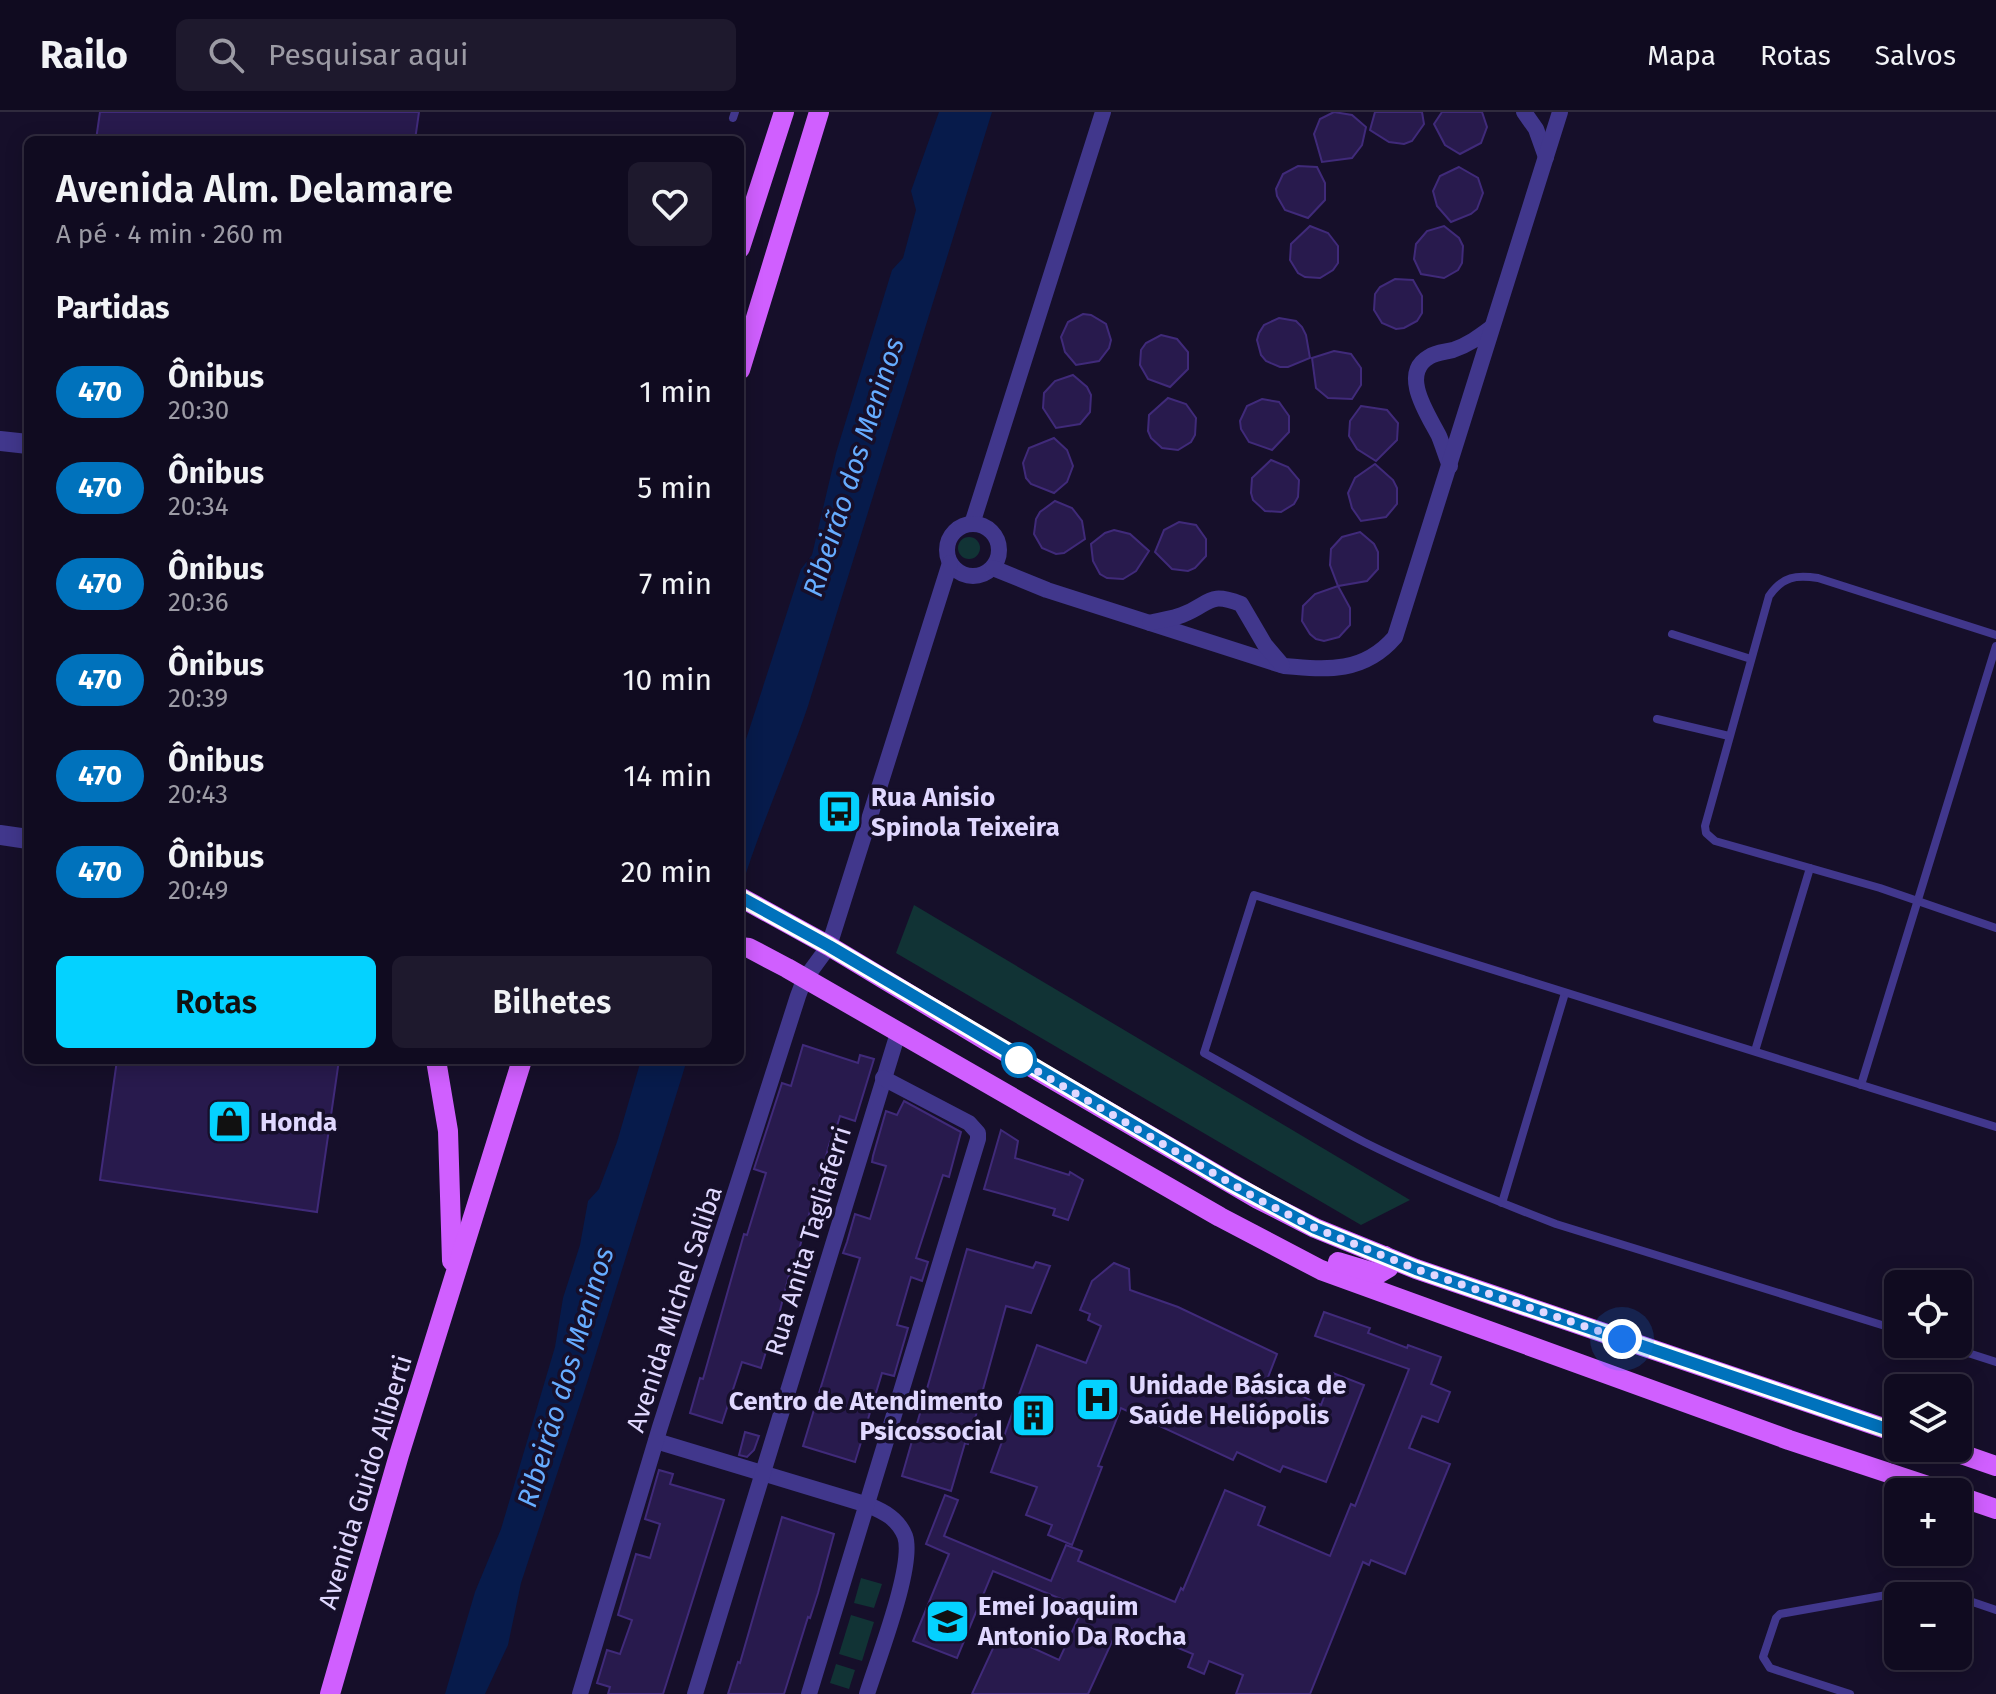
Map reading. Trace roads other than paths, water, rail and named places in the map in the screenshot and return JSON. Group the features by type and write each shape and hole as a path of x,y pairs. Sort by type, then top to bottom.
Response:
{"main road":[{"path":"744,236 784,112"},
{"path":"744,357 819,112"},
{"path":"744,900 829,946 1258,1199 1315,1228 1385,1256 1884,1428"},
{"path":"744,948 762,955 1220,1217 1321,1270 1789,1440 1904,1478"},
{"name":"Avenida Guido Aliberti","path":"437,1064 448,1131 452,1285"},
{"name":"Avenida Guido Aliberti","path":"330,1694 399,1455 521,1064"},
{"path":"1220,1217 1262,1225 1325,1257 1374,1274 1387,1270 1389,1265 1385,1256"},
{"path":"1972,1501 1996,1509"}],"street":[{"path":"972,524 1103,112"},
{"path":"1524,112 1536,129 1546,157"},
{"path":"993,568 1047,590 1282,665 1321,670 1367,661 1395,637 1560,112"},
{"path":"1450,466 1440,438 1418,398 1417,374 1423,361 1430,356 1470,343 1491,328"},
{"path":"0,441 24,444"},
{"path":"972,524 981,525 994,536 999,552 993,568 979,576 962,574 950,563 947,555 950,537 955,530 972,524"},
{"name":"Avenida Michel Saliba","path":"580,1694 656,1441 804,980 829,946 950,563"},
{"path":"1148,623 1180,616 1210,598 1225,598 1241,604 1265,645 1282,665"},
{"path":"0,835 24,838"},
{"name":"Rua Anita Tagliaferri","path":"695,1694 898,1033"},
{"path":"809,1694 978,1139 978,1133 969,1123 883,1078"},
{"path":"656,1441 868,1505 897,1521 908,1546 905,1568 867,1694"}],"lane":[{"path":"1996,635 1818,578 1785,578 1769,596 1707,818 1706,833 1715,841 1880,888 1996,928"},
{"path":"1672,634 1751,659"},
{"path":"1861,1085 1996,646"},
{"path":"1657,719 1729,736"},
{"path":"1755,1051 1810,868"},
{"path":"1884,1326 1556,1224 1502,1203 1433,1175 1363,1141 1204,1053 1254,895 1996,1127"},
{"path":"1502,1203 1565,993"},
{"path":"1972,1354 1996,1362"},
{"path":"1850,1694 1770,1668 1763,1657 1776,1618 1780,1614 1884,1595"},
{"path":"1972,1602 1996,1610"}],"water":[{"name":"Ribeirão dos Meninos","path":"939,112 992,112 808,706 744,880 744,746 801,569 812,555 836,453 892,270 903,258 916,210 911,191"},
{"name":"Ribeirão dos Meninos","path":"640,1064 686,1064 521,1583 508,1645 485,1694 445,1694 475,1592 501,1529 555,1347 563,1298 580,1245 588,1201 599,1189 617,1142"}],"place":[{"name":"Rua Anisio Spinola Teixeira","path":"840,812"},
{"name":"Honda","path":"229,1122"},
{"name":"Unidade Básica de Saúde Heliópolis","path":"1098,1400"},
{"name":"Centro de Atendimento Psicossocial","path":"1034,1416"},
{"name":"Emei Joaquim Antonio Da Rocha","path":"947,1621"}]}
